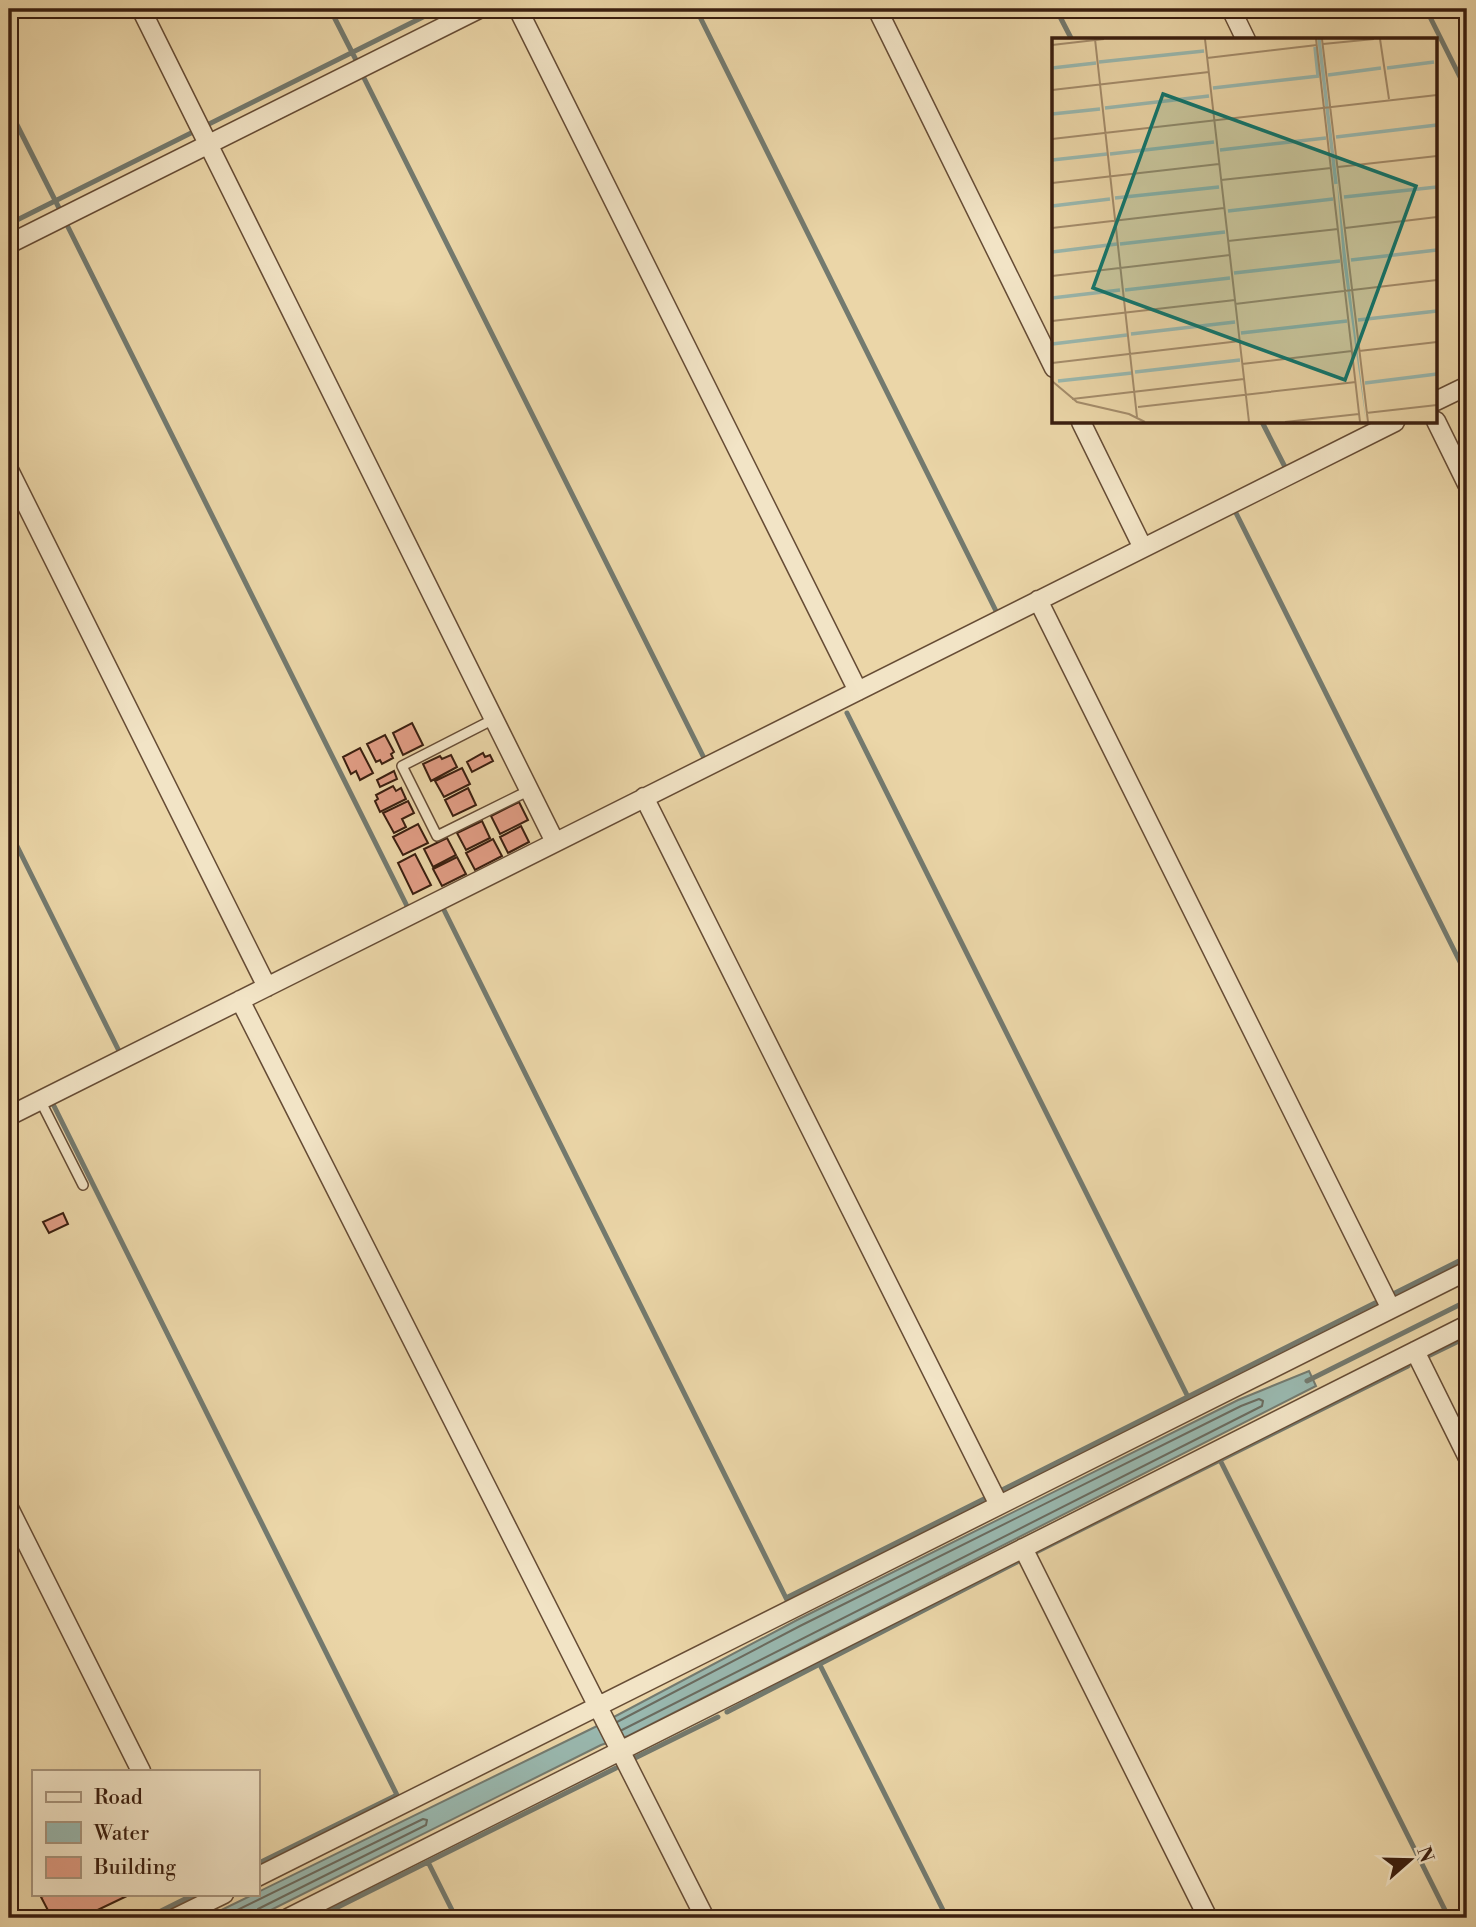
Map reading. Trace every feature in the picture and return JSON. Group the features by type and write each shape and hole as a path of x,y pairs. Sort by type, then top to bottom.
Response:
{"street":[{"path":"141,9 555,842"},
{"path":"9,244 208,140 479,9"},
{"path":"518,9 858,691"},
{"path":"877,9 1052,364"},
{"path":"1231,9 1245,38"},
{"path":"1438,400 1467,386"},
{"path":"1082,424 1143,548"},
{"path":"9,1116 1391,424"},
{"path":"1437,424 1467,484"},
{"path":"9,470 267,986"},
{"path":"1038,600 1391,1309"},
{"path":"644,797 999,1506"},
{"path":"240,1000 705,1918"},
{"path":"259,1876 601,1712 999,1506 1467,1271"},
{"path":"288,1918 1467,1325"},
{"path":"1415,1351 1467,1456"},
{"path":"9,1508 140,1770"},
{"path":"1023,1548 1208,1918"},
{"path":"175,1918 205,1898"}],"lane":[{"path":"494,719 402,765 437,836 530,790"},
{"path":"40,1100 83,1185"}],"water":[{"path":"1309,1371 1316,1386 628,1736 601,1745 255,1918 205,1918 250,1896 259,1896 259,1892 595,1727 797,1620 1238,1400"}],"building":[{"path":"412,723 423,745 403,755 393,733"},
{"path":"385,735 394,752 391,754 393,758 382,764 380,760 376,762 367,744"},
{"path":"360,748 373,773 360,780 356,771 351,774 343,757"},
{"path":"483,753 485,757 490,755 493,761 472,772 467,762"},
{"path":"451,755 457,767 431,781 423,764 440,756 442,759"},
{"path":"462,768 470,784 444,797 435,781"},
{"path":"394,771 397,779 380,787 377,780"},
{"path":"393,786 396,791 401,788 406,799 380,812 375,801 378,799 376,795"},
{"path":"468,788 476,805 453,816 445,800"},
{"path":"408,801 414,813 402,819 406,827 394,833 383,813"},
{"path":"519,802 528,820 500,834 491,816"},
{"path":"482,821 490,838 466,850 457,833"},
{"path":"418,824 428,843 403,855 393,837"},
{"path":"521,826 529,842 508,853 500,837"},
{"path":"447,838 456,855 433,867 424,849"},
{"path":"493,839 502,856 475,870 466,853"},
{"path":"415,854 431,885 413,894 398,863"},
{"path":"457,857 466,874 442,886 433,869"},
{"path":"63,1213 68,1224 49,1233 43,1222"},
{"path":"9,1874 18,1889 17,1897 9,1906"},
{"path":"127,1896 81,1918 52,1918 41,1897"}],"waterway":[{"path":"330,9 356,60"},
{"path":"9,224 439,9"},
{"path":"696,9 996,611"},
{"path":"1056,9 1071,38"},
{"path":"1426,9 1467,91"},
{"path":"363,76 704,758"},
{"path":"9,109 59,208"},
{"path":"66,223 407,906"},
{"path":"1263,424 1285,467"},
{"path":"1236,513 1467,976"},
{"path":"847,713 1188,1397"},
{"path":"9,830 119,1051"},
{"path":"444,910 788,1602"},
{"path":"53,1104 397,1795 259,1863"},
{"path":"1391,1295 1467,1257"},
{"path":"1000,1491 1379,1301"},
{"path":"1307,1381 1467,1301"},
{"path":"1426,1357 1467,1337"},
{"path":"1034,1553 1408,1366"},
{"path":"1220,1460 1449,1918"},
{"path":"786,1598 986,1498"},
{"path":"727,1712 1017,1562"},
{"path":"820,1665 947,1918"},
{"path":"635,1758 718,1717"},
{"path":"316,1918 616,1768"},
{"path":"428,1862 456,1918"},
{"path":"147,1918 191,1896"}]}
